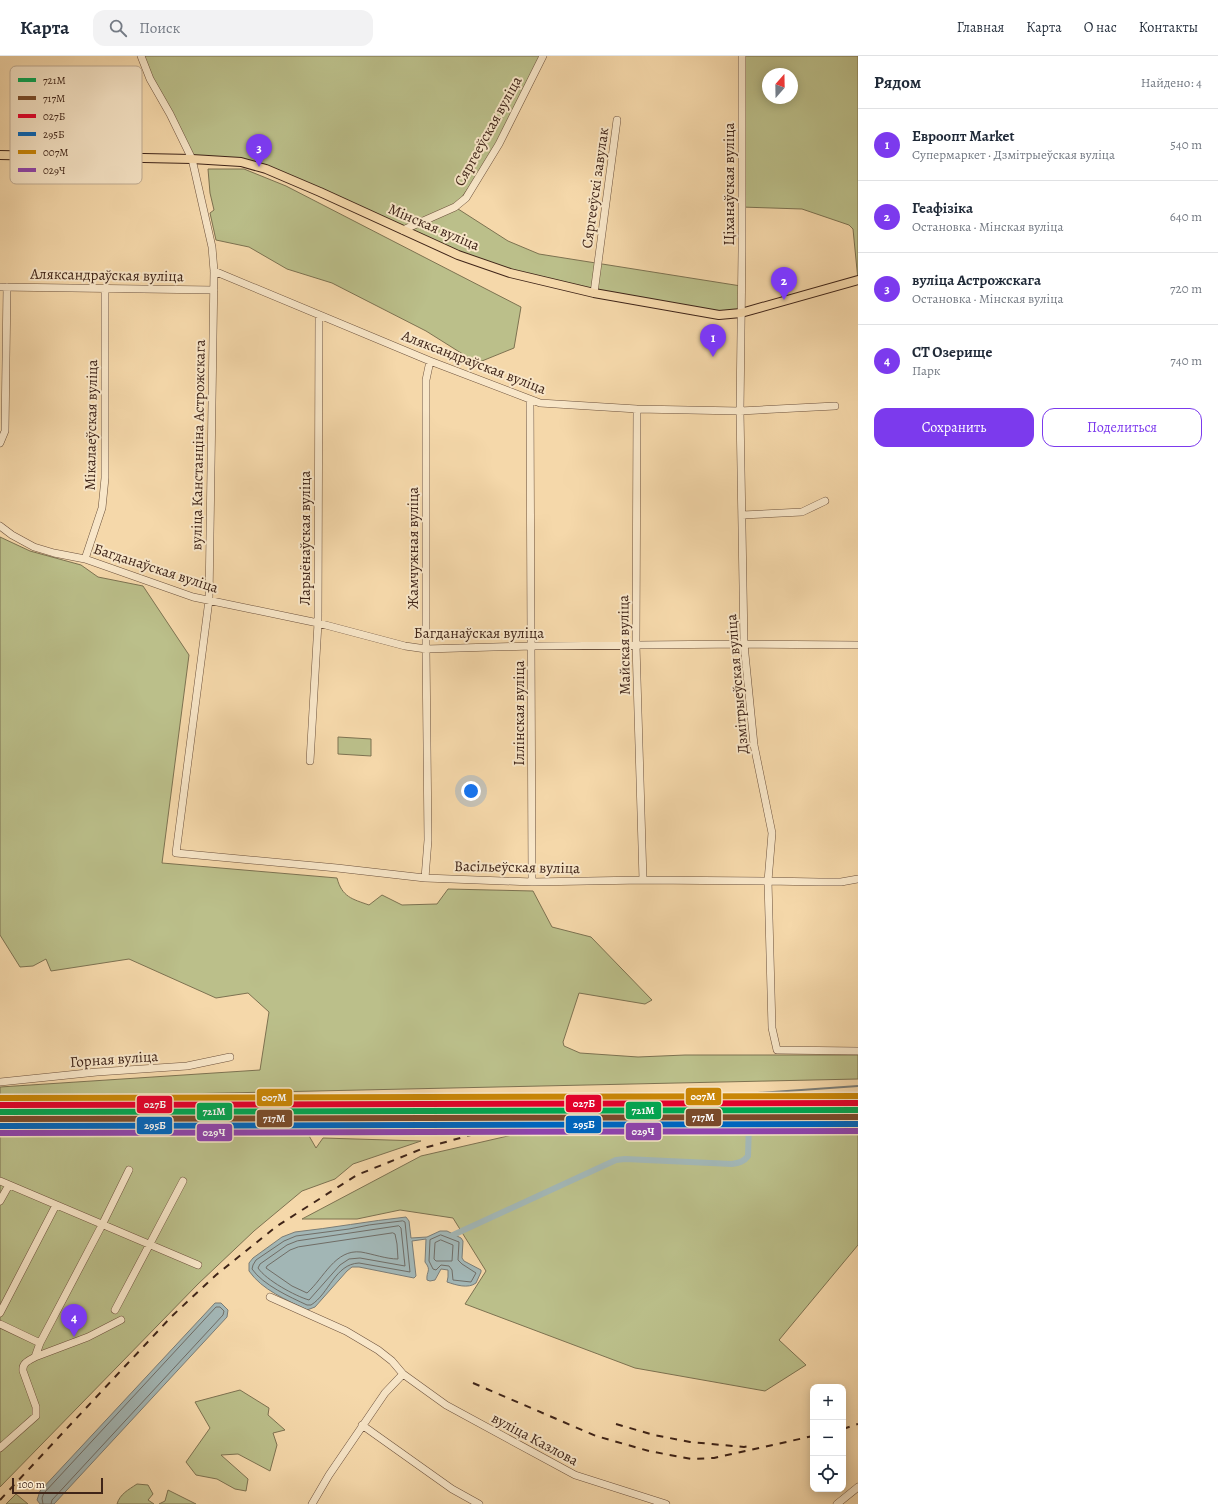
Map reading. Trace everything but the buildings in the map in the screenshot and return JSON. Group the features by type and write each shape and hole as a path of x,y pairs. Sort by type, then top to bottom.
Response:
{"main road":[{"name":"Мінская вуліца","path":"0,155 10,155"},
{"name":"Мінская вуліца","path":"142,158 228,160 253,165 320,192 458,255 510,273 594,293 719,315 741,313 858,280"}],"street":[{"name":"вуліца Канстанціна Астрожскага","path":"141,56 150,79 174,121 192,159 212,247 214,271 208,600 176,853"},
{"name":"Сяргееўская вуліца","path":"404,230 455,207 466,198 499,144 543,56"},
{"name":"Ціханаўская вуліца","path":"741,313 742,56"},
{"name":"Сяргееўскі завулак","path":"594,293 617,120"},
{"name":"Аляксандраўская вуліца","path":"214,271 430,361 530,400 555,405 637,409 740,411 835,406"},
{"name":"Аляксандраўская вуліца","path":"4,287 214,290"},
{"path":"0,443 5,431 4,287"},
{"name":"Мікалаеўская вуліца","path":"85,559 102,508 105,478 105,289"},
{"name":"Дзмітрыеўская вуліца","path":"741,313 740,411 744,644 754,745 772,833 768,881 772,1028 778,1050 858,1051"},
{"name":"Ларыёнаўская вуліца","path":"310,761 318,623 319,315"},
{"name":"Жамчужная вуліца","path":"425,878 428,840 426,380 430,361"},
{"name":"Іллінская вуліца","path":"530,400 532,882"},
{"name":"Майская вуліца","path":"637,409 636,645 643,880"},
{"path":"742,515 802,512 824,501"},
{"name":"Багданаўская вуліца","path":"0,526 12,535 34,547 54,553 85,559 193,597 318,623 392,643 426,649 636,645 858,645"},
{"name":"Васільеўская вуліца","path":"176,853 425,878 532,882 643,880 841,882 858,879"},
{"name":"Горная вуліца","path":"0,1082 97,1072 187,1066 230,1057"},
{"path":"35,1357 40,1343 129,1170"},
{"path":"0,1181 198,1265"},
{"path":"115,1310 183,1181"},
{"path":"0,1201 9,1185"},
{"path":"0,1313 56,1205"},
{"name":"вуліца Казлова","path":"270,1296 346,1331 378,1350 392,1361 404,1374 454,1410 575,1475 666,1504"},
{"path":"0,1448 36,1416 36,1407 22,1371 22,1366 35,1357 88,1337 121,1320"},
{"path":"0,1324 40,1343"},
{"path":"312,1504 362,1425 385,1393 404,1374"},
{"path":"362,1425 452,1489 479,1504"},
{"path":"837,1504 858,1487"}],"green space":[{"path":"141,56 543,56 499,144 455,207 508,241 539,254 741,286 741,313 728,315 510,273 266,169 192,159"},
{"path":"742,56 858,56 858,280 853,229 849,225 802,209 741,207"},
{"path":"208,169 244,169 286,186 521,307 514,348 477,363 426,331 332,283 287,269 249,247 216,240 210,213 214,210 210,193"},
{"path":"0,537 30,551 81,565 98,577 143,586 189,655 162,863 337,878 342,889 348,896 369,905 382,895 402,905 437,904 448,889 533,891 552,927 591,937 652,1000 645,1004 579,993 563,1042 564,1046 580,1053 638,1057 685,1055 858,1055 858,1079 0,1098 0,1087 260,1070 269,1012 248,993 216,998 129,959 51,971 46,959 33,966 20,967 0,935"},
{"path":"338,737 371,739 371,756 338,754"},
{"path":"858,1128 858,1245 779,1340 806,1365 765,1391 635,1368 465,1304 486,1271 453,1218 400,1210 357,1219 302,1219 421,1156 534,1130"},
{"path":"308,1134 316,1148 323,1138 421,1141 353,1164 335,1179 302,1191 254,1231 198,1284 0,1487 0,1135"},
{"path":"240,1390 269,1408 268,1415 285,1430 273,1433 277,1445 270,1471 238,1454 221,1455 248,1479 246,1491 235,1489 217,1479 196,1475 186,1462 210,1428 195,1402"},
{"path":"137,1484 148,1485 153,1494 148,1500 154,1504 117,1504 122,1495"},
{"path":"168,1490 196,1504 159,1504 165,1501"},
{"path":"16,1494 28,1504 6,1504"}],"water":[{"path":"406,1217 409,1221 411,1238 427,1237 440,1231 447,1231 461,1238 463,1241 462,1258 464,1261 481,1270 476,1283 466,1286 447,1282 448,1270 441,1269 435,1280 427,1280 428,1269 425,1262 426,1239 412,1241 416,1276 414,1278 359,1267 352,1267 315,1307 307,1310 268,1289 254,1278 249,1271 249,1263 253,1258 282,1237 295,1232"},
{"path":"215,1303 221,1303 228,1310 227,1317 54,1504 40,1504 37,1500 40,1491"}],"waterway":[{"path":"749,1103 750,1096 758,1093 858,1086"},
{"path":"453,1235 616,1160 625,1159 732,1164 741,1162 748,1156 749,1125"}],"railway":[{"path":"0,1500 172,1316 216,1275 277,1226 357,1175 424,1148 478,1133 527,1124 573,1120 614,1119 858,1118"},
{"path":"473,1383 596,1436 649,1451 691,1459 714,1458 810,1437"},
{"path":"616,1424 654,1435 690,1442 744,1447 750,1446"},
{"path":"846,1428 858,1424"}],"transit line":[{"name":"007М","path":"0,1098 858,1096"},
{"name":"027Б","path":"0,1105 858,1103"},
{"name":"721М","path":"0,1112 858,1110"},
{"name":"717М","path":"0,1119 858,1117"},
{"name":"295Б","path":"0,1126 858,1124"},
{"name":"029Ч","path":"0,1133 858,1131"}],"place":[{"name":"вуліца Астрожскага","path":"259,167"},
{"name":"Геафізіка","path":"784,300"},
{"name":"Евроопт Market","path":"713,357"},
{"name":"СТ Озерище","path":"74,1337"}]}
